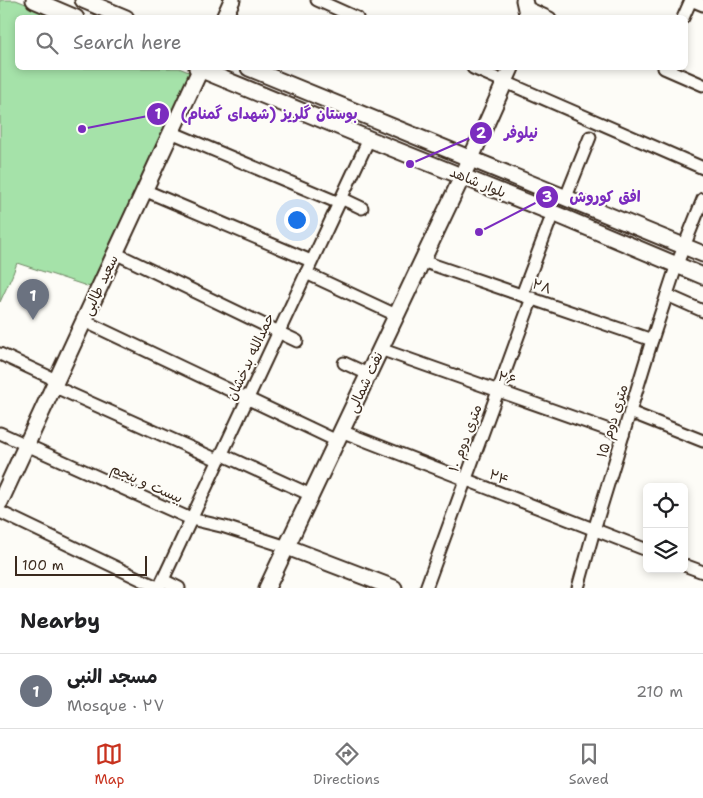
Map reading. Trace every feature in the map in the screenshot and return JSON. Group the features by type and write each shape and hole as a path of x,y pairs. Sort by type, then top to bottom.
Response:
{"street":[{"path":"34,0 69,15"},
{"path":"84,0 119,15"},
{"path":"225,15 232,0"},
{"path":"317,0 351,15"},
{"path":"684,15 690,0 703,5"},
{"path":"526,8 543,15"},
{"name":"سعید طالبی","path":"0,502 198,70"},
{"name":"بلوار شاهد","path":"204,70 703,276"},
{"name":"بلوار شاهد","path":"254,70 703,254"},
{"path":"485,70 508,74 703,168"},
{"path":"669,70 703,85"},
{"name":"نفت شمالی","path":"267,588 462,176 508,74"},
{"path":"171,132 362,208"},
{"path":"566,197 590,137"},
{"name":"حمدالله بدخشان","path":"160,585 369,139"},
{"path":"144,190 311,261"},
{"name":"۱۵ متری دوم","path":"578,588 652,340 677,264 703,200"},
{"name":"۱۰ متری دوم","path":"426,588 498,391 553,213"},
{"path":"115,254 297,341"},
{"name":"۲۸","path":"422,261 652,340"},
{"path":"306,273 396,315"},
{"path":"667,295 703,311"},
{"name":"۲۴","path":"84,321 247,398 339,436 466,480 643,548"},
{"name":"۲۶","path":"380,348 623,435"},
{"path":"0,354 55,383 220,457 311,495"},
{"path":"344,363 368,374"},
{"path":"630,412 703,441"},
{"name":"بیست و پنجم","path":"0,433 191,519 225,527 286,546"},
{"path":"0,512 160,585 179,588"},
{"path":"286,546 394,588"},
{"path":"688,566 703,572"}],"green space":[{"path":"0,0 16,0 53,15 15,15 15,70 184,70 191,73 90,287 17,263 0,302"}],"place":[{"name":"بوستان گلریز (شهدای گمنام)","path":"82,129"},
{"name":"نیلوفر","path":"410,164"},
{"name":"افق کوروش","path":"479,232"},
{"name":"مسجد النبی","path":"33,320"}]}
